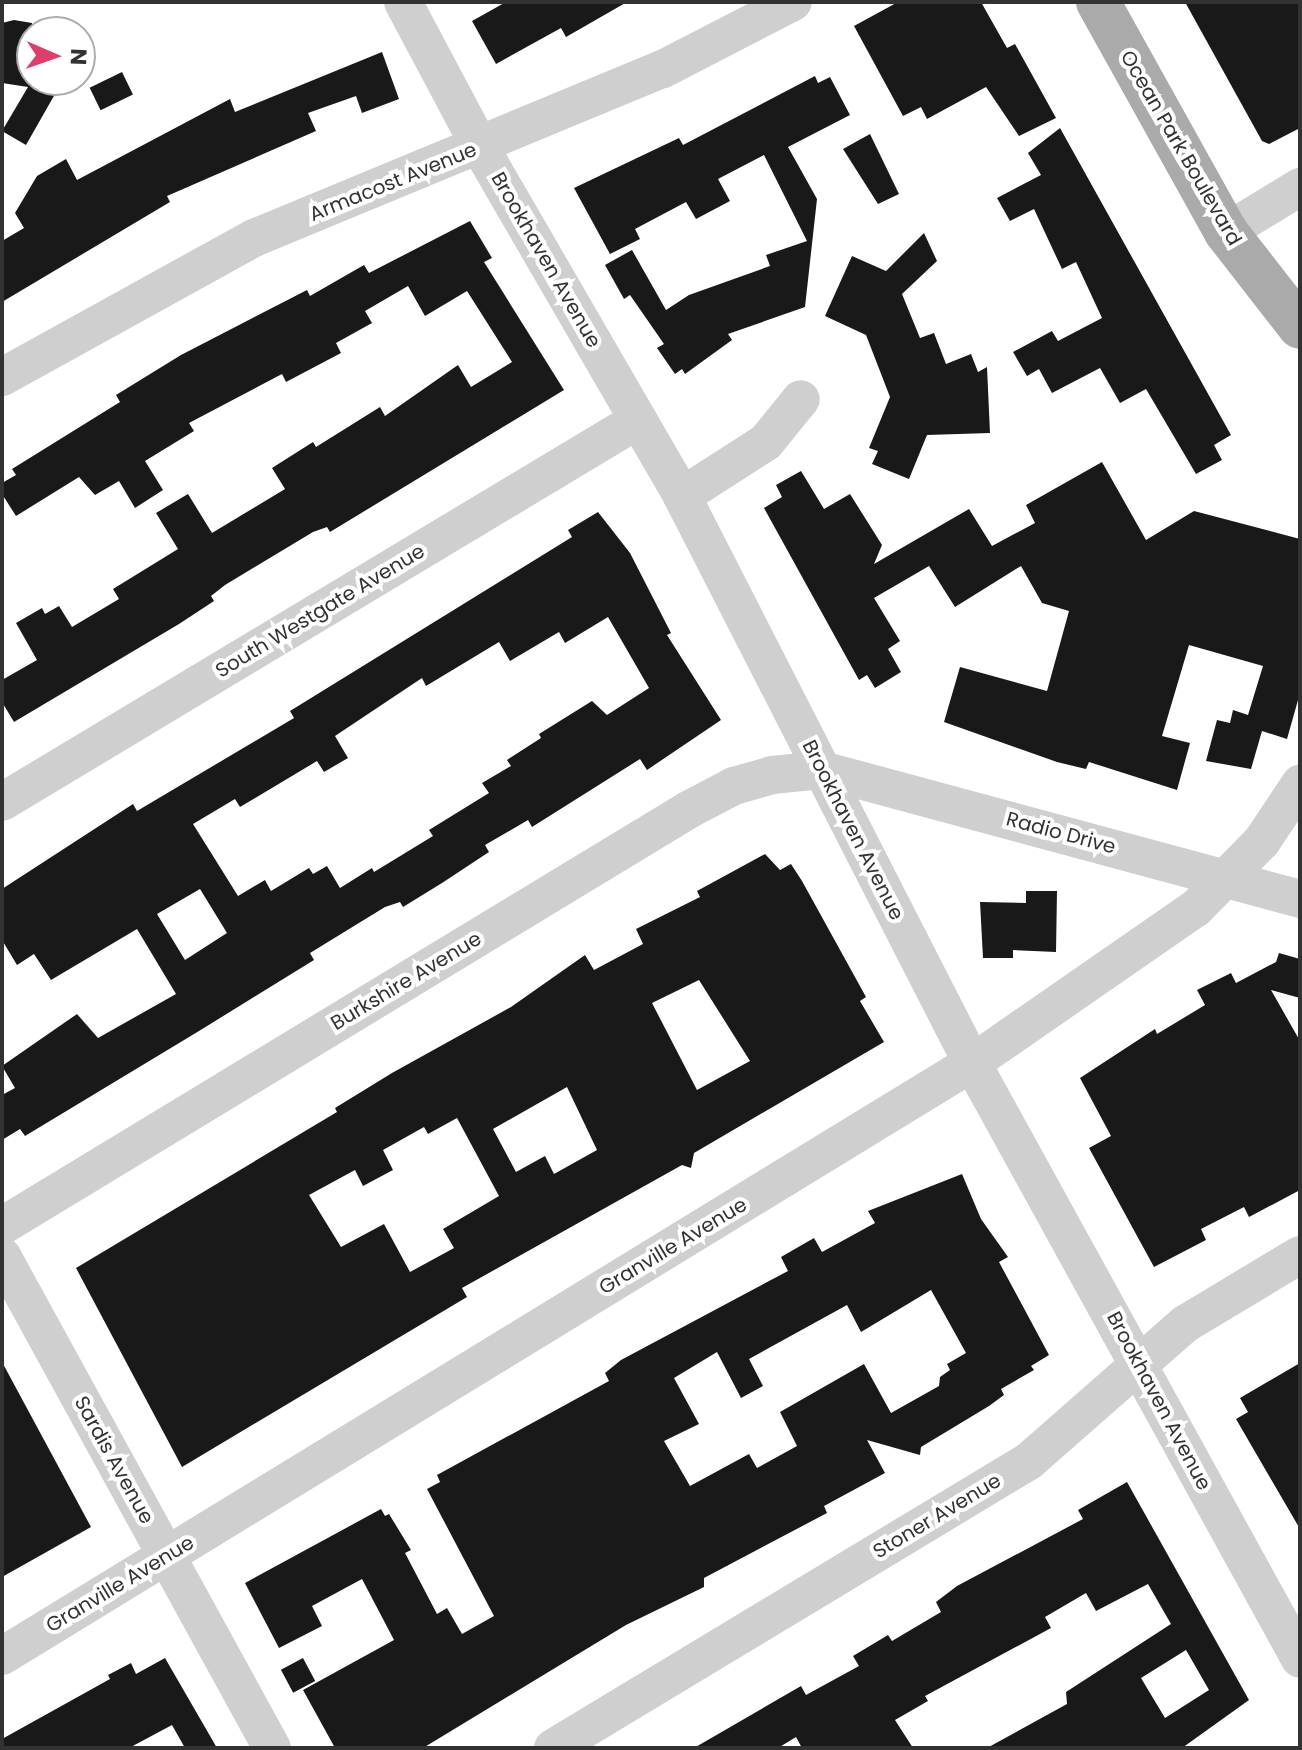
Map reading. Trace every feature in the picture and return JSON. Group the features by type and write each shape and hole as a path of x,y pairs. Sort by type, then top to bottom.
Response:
{"main road":[{"name":"Ocean Park Boulevard","path":"1098,2 1226,232 1300,327"}],"street":[{"name":"Brookhaven Avenue","path":"403,2 480,147 682,496 972,1063 1141,1364 1300,1659"},
{"name":"Armacost Avenue","path":"2,377 254,238 663,69 793,2"},
{"path":"1226,232 1300,187"},
{"path":"682,496 766,442 801,399"},
{"name":"South Westgate Avenue","path":"2,802 638,420"},
{"name":"Radio Drive","path":"822,770 1300,899"},
{"name":"Burkshire Avenue","path":"2,1226 688,810 734,786 822,770"},
{"name":"Granville Avenue","path":"2,1656 972,1063 1196,908 1262,841 1300,784"},
{"name":"Stoner Avenue","path":"553,1748 1029,1461 1185,1324 1300,1255"},
{"name":"Sardis Avenue","path":"2,1256 272,1748"}],"building":[{"path":"506,2 627,2 566,37 561,28 496,64 472,21"},
{"path":"898,2 981,2 1007,48 1015,44 1056,118 1019,136 986,87 927,119 921,107 903,116 854,26"},
{"path":"1185,2 1300,2 1300,128 1269,144 1262,141"},
{"path":"16,20 16,85 2,83 2,23"},
{"path":"382,52 399,99 362,113 356,96 308,113 316,131 167,196 170,202 2,302 2,241 24,228 15,213 37,176 66,159 77,180 230,99 235,112"},
{"path":"122,72 133,94 101,110 94,96 96,85"},
{"path":"815,76 818,83 830,77 850,115 788,147 817,199 805,307 728,334 732,340 685,374 682,369 675,374 657,348 664,344 630,295 624,299 605,265 632,250 666,310 689,295 770,266 766,255 807,241 764,155 718,179 730,201 696,219 686,202 635,229 640,239 610,254 574,188 679,138 683,145"},
{"path":"23,96 54,96 26,145 2,131"},
{"path":"1060,128 1231,435 1214,445 1222,460 1196,474 1146,389 1120,403 1100,368 1052,393 1039,369 1027,376 1013,352 1052,331 1058,341 1102,318 1076,262 1062,269 1034,209 1010,221 997,198 1041,175 1028,153"},
{"path":"870,134 899,194 878,204 843,149"},
{"path":"470,221 492,258 484,262 564,390 330,532 327,527 313,532 225,585 211,596 214,601 179,624 14,722 2,702 2,680 37,660 16,623 42,608 45,614 59,606 72,627 119,599 113,589 178,549 156,513 188,494 212,533 285,489 272,468 313,442 316,447 380,407 385,416 458,365 471,387 512,362 467,291 425,316 408,286 365,311 372,323 336,343 341,353 286,382 282,374 189,423 194,431 145,461 163,490 135,508 119,481 95,495 79,477 16,516 2,494 2,483 16,475 12,469 120,402 116,395 181,355 307,290 310,296 364,265 369,273"},
{"path":"924,233 937,261 902,294 920,338 934,333 946,364 971,354 978,372 987,367 990,433 927,435 909,479 872,464 878,451 869,448 890,397 866,335 825,316 852,256 886,271"},
{"path":"1102,462 1146,540 1194,511 1300,539 1300,693 1287,739 1262,731 1251,769 1206,761 1217,720 1230,723 1233,710 1248,715 1263,666 1189,645 1162,736 1190,743 1177,790 1089,762 1086,769 1057,762 944,722 960,667 1047,691 1069,611 1042,603 1021,566 955,607 929,566 874,598 900,641 888,649 901,672 875,688 867,675 859,680 764,508 782,497 776,485 801,471 824,509 850,494 882,545 874,564 969,509 992,546 1035,523 1026,505"},
{"path":"598,512 630,553 671,633 667,635 721,720 647,770 640,759 532,827 528,820 485,845 489,852 403,907 400,902 385,907 310,953 314,960 199,1031 25,1136 20,1129 2,1140 2,1095 15,1088 2,1066 77,1014 98,1038 176,994 137,929 51,980 34,954 17,965 2,940 2,889 133,804 137,811 294,718 290,711 572,537 568,530","holes":["608,617 649,688 607,715 592,701 539,734 541,738 507,760 511,766 482,783 489,793 429,830 433,836 374,872 372,868 340,888 327,866 313,874 309,868 271,891 265,880 238,896 193,824 235,799 240,807 317,761 324,772 348,758 335,736 422,678 426,686 499,642 510,661 559,632 565,643","200,889 227,933 185,960 157,914"]},
{"path":"765,854 780,870 791,864 866,997 860,1001 884,1042 694,1153 691,1168 682,1165 462,1288 467,1297 182,1467 76,1268 337,1112 335,1108 392,1073 511,1007 585,955 594,970 643,944 636,929 700,897 697,891","holes":["699,980 750,1061 697,1090 652,1003","567,1087 597,1150 554,1174 545,1156 516,1172 493,1129","457,1118 499,1196 443,1229 454,1248 410,1272 384,1224 341,1247 309,1195 355,1170 363,1186 393,1170 383,1150 424,1127 428,1134"]},
{"path":"1026,891 1057,891 1056,952 1013,950 1013,958 983,958 980,902 1026,903"},
{"path":"1279,953 1300,959 1300,998 1271,990 1300,1041 1300,1190 1249,1217 1244,1207 1201,1229 1206,1240 1154,1267 1089,1148 1111,1136 1080,1078 1155,1029 1157,1034 1205,1005 1197,990 1231,973 1236,983 1276,962"},
{"path":"962,1174 981,1219 1008,1257 999,1262 1049,1355 1031,1366 1034,1370 1001,1389 1004,1395 989,1406 921,1447 920,1455 867,1440 885,1473 824,1506 827,1513 704,1578 704,1587 626,1625 423,1748 335,1748 303,1690 394,1640 362,1579 312,1606 322,1626 279,1648 245,1583 381,1509 385,1516 389,1514 411,1550 405,1553 437,1614 447,1608 462,1634 494,1616 427,1489 440,1482 437,1475 609,1381 605,1373 621,1360 788,1271 781,1257 814,1238 822,1252 875,1223 868,1211","holes":["931,1290 966,1353 947,1364 950,1370 940,1377 939,1386 891,1413 864,1364 780,1412 797,1446 757,1468 749,1454 690,1486 664,1441 699,1424 674,1378 717,1352 741,1398 763,1386 749,1359 847,1305 861,1332"]},
{"path":"2,1362 91,1527 2,1577"},
{"path":"1300,1363 1300,1529 1236,1419 1248,1412 1240,1398"},
{"path":"1127,1482 1249,1700 1182,1748 987,1748 1067,1704 1066,1692 1171,1624 1148,1584 1096,1611 1086,1593 1045,1617 1051,1628 925,1696 928,1701 895,1720 913,1748 802,1748 796,1737 778,1748 694,1748 801,1686 806,1695 859,1666 853,1656 888,1635 892,1641 941,1612 936,1602 957,1586 1083,1519 1078,1510","holes":["1186,1650 1209,1690 1165,1718 1141,1678"]},
{"path":"165,1658 217,1748 185,1748 172,1725 129,1748 2,1748 2,1739 110,1679 108,1675 131,1663 136,1674"},
{"path":"303,1658 315,1681 293,1693 281,1670"}]}
